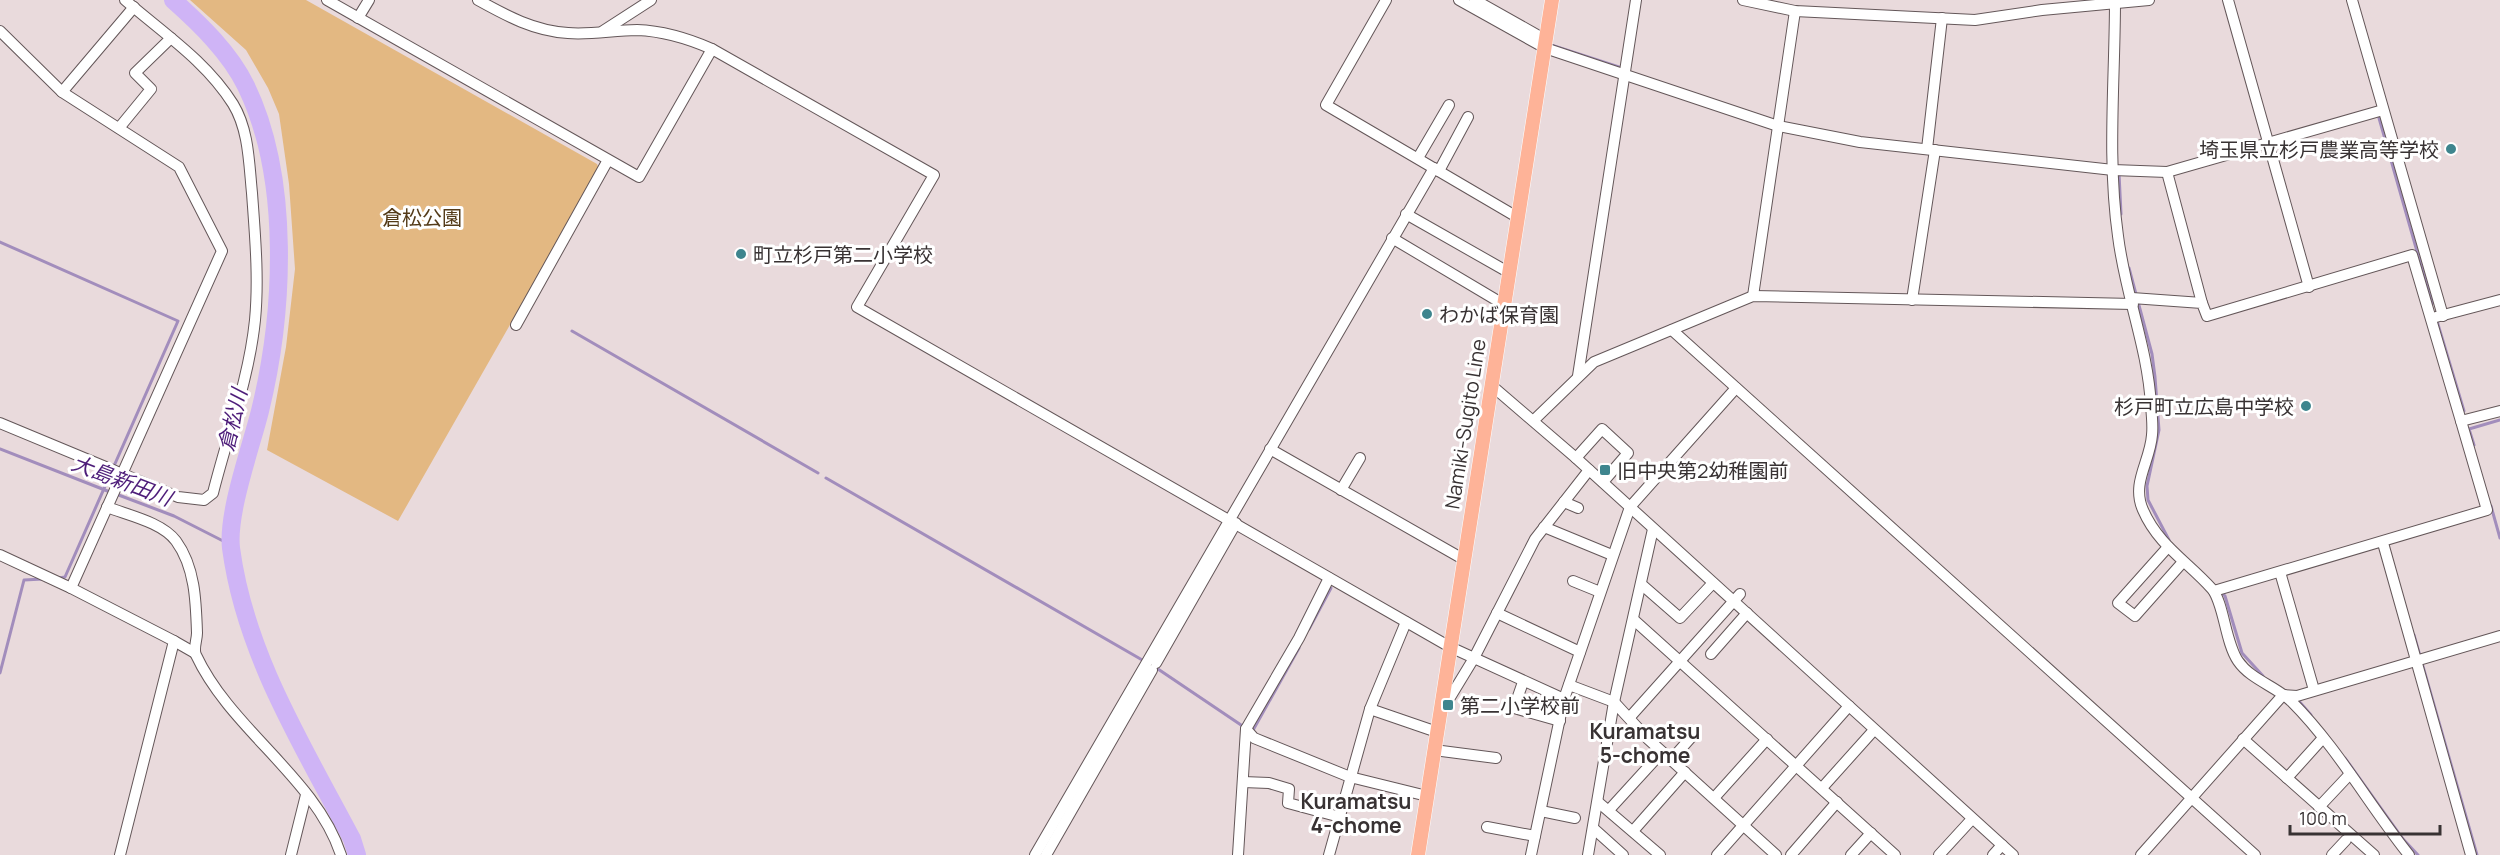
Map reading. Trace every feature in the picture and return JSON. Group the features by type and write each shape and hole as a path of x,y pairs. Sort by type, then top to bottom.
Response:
{"main road":[{"name":"Namiki-Sugito Line","path":"1418,855 1552,0"}],"street":[{"path":"327,0 639,177 712,49"},
{"path":"358,18 369,0"},
{"path":"478,0 522,24 567,33 636,30 684,36 712,49 934,175 856,307 1450,647 1564,699"},
{"path":"601,32 651,0"},
{"path":"1386,0 1326,105 1517,217"},
{"path":"1459,0 1545,44 1624,74 1778,126 1860,142 2113,170 2167,172 2383,110"},
{"path":"1475,0 1545,44"},
{"path":"1578,376 1636,0"},
{"path":"1743,0 1756,5 1796,11 1975,20 2115,1 2149,0"},
{"path":"2228,0 2309,286"},
{"path":"2352,0 2443,316"},
{"path":"2115,1 2115,51 2111,96 2117,234 2149,376 2151,408 2152,436 2138,496 2149,521 2168,547 2182,563 2214,591 2230,647 2245,671 2283,695 2323,738 2409,855"},
{"path":"0,423 178,497 204,500 213,493 248,363 255,321 257,267 249,160 243,129 235,107 198,60 130,4 62,92"},
{"path":"1753,296 1796,11"},
{"path":"1912,300 1931,150 1942,18"},
{"path":"0,31 62,92 179,167 222,251 71,588"},
{"path":"119,128 151,89 135,73 171,38"},
{"path":"1418,158 1449,105"},
{"path":"1046,855 1154,667 1270,449 1406,214 1468,117"},
{"path":"516,325 608,160"},
{"path":"2167,172 2207,316 2412,255 2487,510 2383,543 2214,591"},
{"path":"1406,214 1508,272"},
{"path":"1392,238 1503,304"},
{"path":"1534,420 1594,362 1753,296 2202,303"},
{"path":"2430,319 2500,300"},
{"path":"1672,330 2255,855"},
{"path":"1491,385 1534,420 1713,583 1736,597 1747,613 2013,855"},
{"path":"1531,855 1564,699 1630,507 1736,388"},
{"path":"2461,420 2500,411"},
{"path":"1576,458 1602,429 1628,453 1603,482"},
{"path":"1270,449 1463,559"},
{"path":"1341,490 1360,458"},
{"path":"1440,714 1474,658 1535,539 1589,470"},
{"path":"1564,502 1578,508"},
{"path":"106,507 154,525 174,538 188,561 192,578 197,634 195,653"},
{"path":"1035,855 1233,521"},
{"path":"1545,527 1612,555"},
{"path":"1588,855 1614,702 1653,529"},
{"path":"2383,543 2471,855"},
{"path":"2168,547 2118,603 2135,616 2182,563"},
{"path":"0,555 71,588 195,653 228,706 306,795 324,819 341,855"},
{"path":"2280,572 2314,690"},
{"path":"1238,855 1246,729 1299,638 1329,578"},
{"path":"1573,581 1600,592"},
{"path":"1641,584 1680,618 1713,583"},
{"path":"1630,717 1736,597"},
{"path":"1497,613 1580,652"},
{"path":"1711,654 1747,613"},
{"path":"1634,620 1895,855"},
{"path":"1329,855 1370,709 1406,622"},
{"path":"2283,695 2297,696 2500,636"},
{"path":"120,855 174,641"},
{"path":"1523,682 1514,708 1560,722"},
{"path":"1569,685 1614,702 1662,752 1776,855"},
{"path":"2141,855 2283,695"},
{"path":"1717,855 1849,706"},
{"path":"1370,709 1437,732"},
{"path":"1246,729 1254,738 1350,777 1427,796"},
{"path":"1822,788 1874,730"},
{"path":"1671,760 1695,733"},
{"path":"2287,778 2323,738"},
{"path":"1714,798 1767,739"},
{"path":"2244,739 2319,807 2361,851 2374,855"},
{"path":"1434,750 1496,758"},
{"path":"1609,810 1662,752"},
{"path":"1633,831 1685,772"},
{"path":"2319,807 2350,774"},
{"path":"1243,782 1289,789 1288,803 1340,817"},
{"path":"291,855 306,795"},
{"path":"1598,801 1660,855"},
{"path":"1791,855 1837,802"},
{"path":"1540,811 1575,818"},
{"path":"1939,855 1972,819"},
{"path":"1486,827 1535,836"},
{"path":"1593,828 1623,855"},
{"path":"1851,855 1871,833"},
{"path":"2332,855 2346,840"},
{"path":"1993,855 2002,845"}],"green space":[{"name":"倉松公園","path":"190,0 306,0 597,164 599,169 398,521 267,450 286,347 295,269 289,184 279,114 268,88 246,50"}],"waterway":[{"name":"倉松川","path":"173,0 214,40 232,62 246,86 261,123 271,162 277,204 279,247 274,332 260,411 236,499 231,548 238,587 263,662 296,734 352,839 357,855"},
{"path":"1548,44 1622,68"},
{"path":"2379,118 2432,304"},
{"path":"2119,173 2121,214"},
{"path":"0,242 178,321 65,577 59,578"},
{"path":"2129,268 2152,354 2155,377 2159,430 2147,486 2148,500 2169,540"},
{"path":"2437,321 2464,411"},
{"path":"572,331 818,473"},
{"path":"2474,445 2469,429 2500,420"},
{"name":"大島新田川","path":"0,449 110,492"},
{"path":"826,478 1144,661"},
{"name":"大島新田川","path":"116,494 174,516 231,545"},
{"path":"2491,506 2500,538"},
{"path":"0,673 24,580 43,579"},
{"path":"1309,629 1331,588"},
{"path":"2222,593 2225,596 2242,653 2263,676"},
{"path":"2414,635 2477,855"},
{"path":"1252,732 1299,648"},
{"path":"1155,667 1244,727"},
{"path":"2298,700 2311,715"},
{"path":"2345,758 2403,839 2418,855"}],"place":[{"name":"埼玉県立杉戸農業高等学校","path":"2451,149"},
{"name":"町立杉戸第二小学校","path":"741,254"},
{"name":"わかば保育園","path":"1427,314"},
{"name":"杉戸町立広島中学校","path":"2306,406"},
{"name":"旧中央第2幼稚園前","path":"1605,470"},
{"name":"第二小学校前","path":"1448,705"}],"district":[{"name":"Kuramatsu 5-chome","path":"1645,743"},
{"name":"Kuramatsu 4-chome","path":"1356,813"}]}
